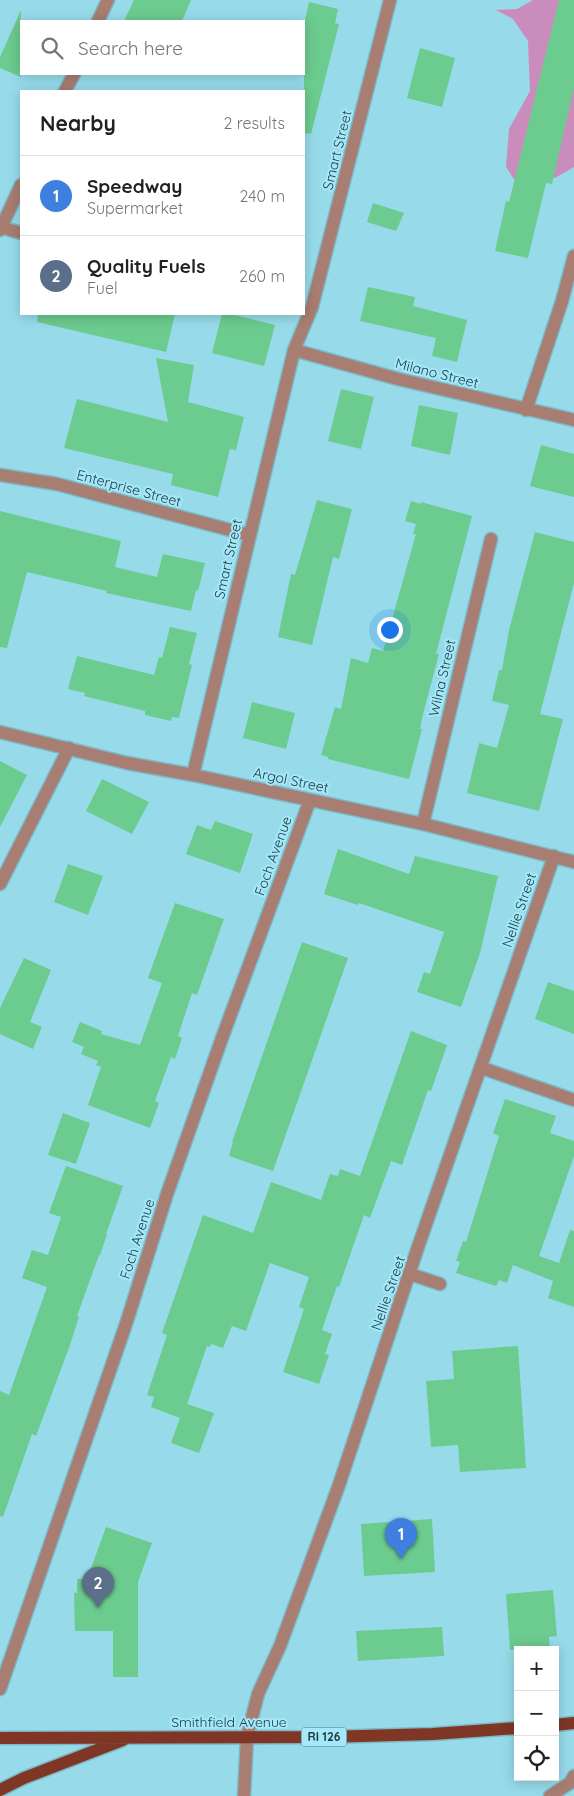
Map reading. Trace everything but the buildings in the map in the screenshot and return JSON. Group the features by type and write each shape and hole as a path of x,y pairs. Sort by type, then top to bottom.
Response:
{"main road":[{"path":"559,1725 574,1723"},
{"name":"Smithfield Avenue","path":"0,1738 325,1737 433,1734 514,1728"},
{"path":"0,1790 24,1778 130,1737"}],"street":[{"path":"98,20 108,0"},
{"name":"Smart Street","path":"193,775 294,350 308,306 390,0"},
{"path":"66,90 74,75"},
{"path":"20,187 0,228 20,233"},
{"path":"526,410 562,301 574,256"},
{"name":"Milano Street","path":"294,350 398,379 574,420"},
{"name":"Enterprise Street","path":"0,475 57,484 249,535"},
{"name":"Wilna Street","path":"423,824 491,539"},
{"name":"Argol Street","path":"0,732 127,762 423,824 574,862"},
{"path":"0,884 69,748"},
{"name":"Foch Avenue","path":"0,1689 126,1324 167,1194 222,1038 310,800"},
{"name":"Nellie Street","path":"244,1796 247,1737 258,1694 272,1666 314,1554 554,856"},
{"path":"482,1068 574,1100"},
{"path":"410,1274 440,1284"},
{"path":"550,1796 570,1783 574,1776"}],"shaded area":[{"path":"533,0 574,0 574,167 555,178 536,176 514,179 506,167 509,129 530,91 528,41 513,19 496,10 517,9"}],"place":[{"name":"Speedway","path":"401,1559"},
{"name":"Quality Fuels","path":"98,1608"}]}
